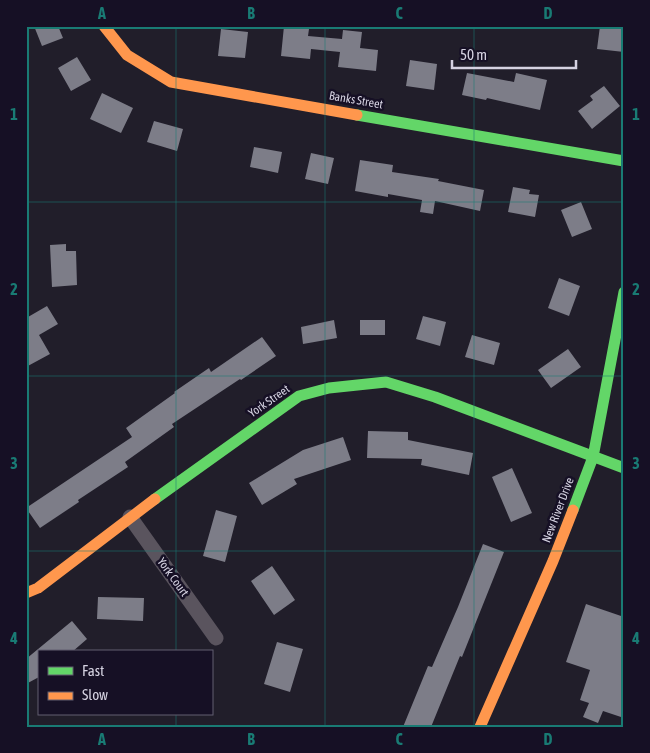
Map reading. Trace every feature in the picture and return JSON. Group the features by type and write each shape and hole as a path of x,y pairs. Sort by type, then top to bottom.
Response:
{"street":[{"name":"Banks Street","path":"104,26 127,55 171,82 624,161"},
{"name":"New River Drive","path":"480,727 553,562 593,457 624,292"},
{"name":"York Street","path":"26,593 38,588 130,517 299,396 329,388 386,382 435,397 624,468"},
{"name":"York Court","path":"130,517 216,638"}],"building":[{"path":"34,26 58,26 63,38 42,46"},
{"path":"284,26 309,29 308,36 342,39 343,30 362,32 360,48 378,50 376,71 338,67 340,52 311,49 310,59 281,56"},
{"path":"600,26 624,26 624,52 597,49"},
{"path":"221,29 248,32 245,58 218,56"},
{"path":"77,57 91,80 71,91 58,68"},
{"path":"410,60 437,64 434,90 406,86"},
{"path":"467,73 514,82 516,73 547,80 540,110 487,98 486,100 462,95"},
{"path":"604,86 620,106 592,129 578,111 593,100 590,96"},
{"path":"102,93 133,108 121,133 90,119"},
{"path":"154,121 183,129 177,151 147,142"},
{"path":"254,147 282,152 278,173 250,167"},
{"path":"311,153 334,158 328,184 305,179"},
{"path":"360,160 393,165 392,172 439,179 438,181 484,190 480,211 435,201 433,214 420,212 422,200 388,194 388,197 355,191"},
{"path":"513,187 530,190 529,194 539,195 535,217 508,212"},
{"path":"581,202 592,229 572,237 561,210"},
{"path":"66,244 66,251 76,251 77,285 52,287 50,245"},
{"path":"559,278 580,286 569,316 548,308"},
{"path":"47,306 58,324 39,335 50,354 26,367 26,313 28,317"},
{"path":"423,316 446,322 440,346 416,339"},
{"path":"334,320 337,338 303,344 301,327"},
{"path":"360,320 385,320 385,335 360,335"},
{"path":"472,335 500,343 494,365 465,357"},
{"path":"262,337 276,356 172,424 174,427 125,462 128,467 40,528 26,508 132,437 126,428 174,392 209,368 211,372"},
{"path":"568,349 581,367 551,388 538,370"},
{"path":"368,431 408,432 408,440 473,453 469,475 421,465 422,459 367,458"},
{"path":"343,437 351,460 294,479 297,484 262,505 249,483 303,450"},
{"path":"512,468 532,513 511,522 492,477"},
{"path":"216,510 237,516 225,562 203,556"},
{"path":"483,544 504,552 462,657 460,656 431,727 403,727 428,666 432,667"},
{"path":"272,566 295,600 274,615 251,581"},
{"path":"98,597 144,598 143,621 97,619"},
{"path":"586,604 624,617 624,718 603,711 598,723 583,717 589,703 580,700 590,670 566,662"},
{"path":"72,621 87,639 74,650 38,650 38,678 26,684 26,659"},
{"path":"277,642 303,649 290,692 264,684"}],"traffic: fast":[{"path":"357,115 624,161"},
{"path":"573,510 593,457 624,292"},
{"path":"155,499 299,396 329,388 386,382 435,397 624,468"}],"traffic: slow":[{"path":"104,26 127,55 171,82 357,115"},
{"path":"26,593 38,588 155,499"},
{"path":"480,727 553,561 573,510"}]}
